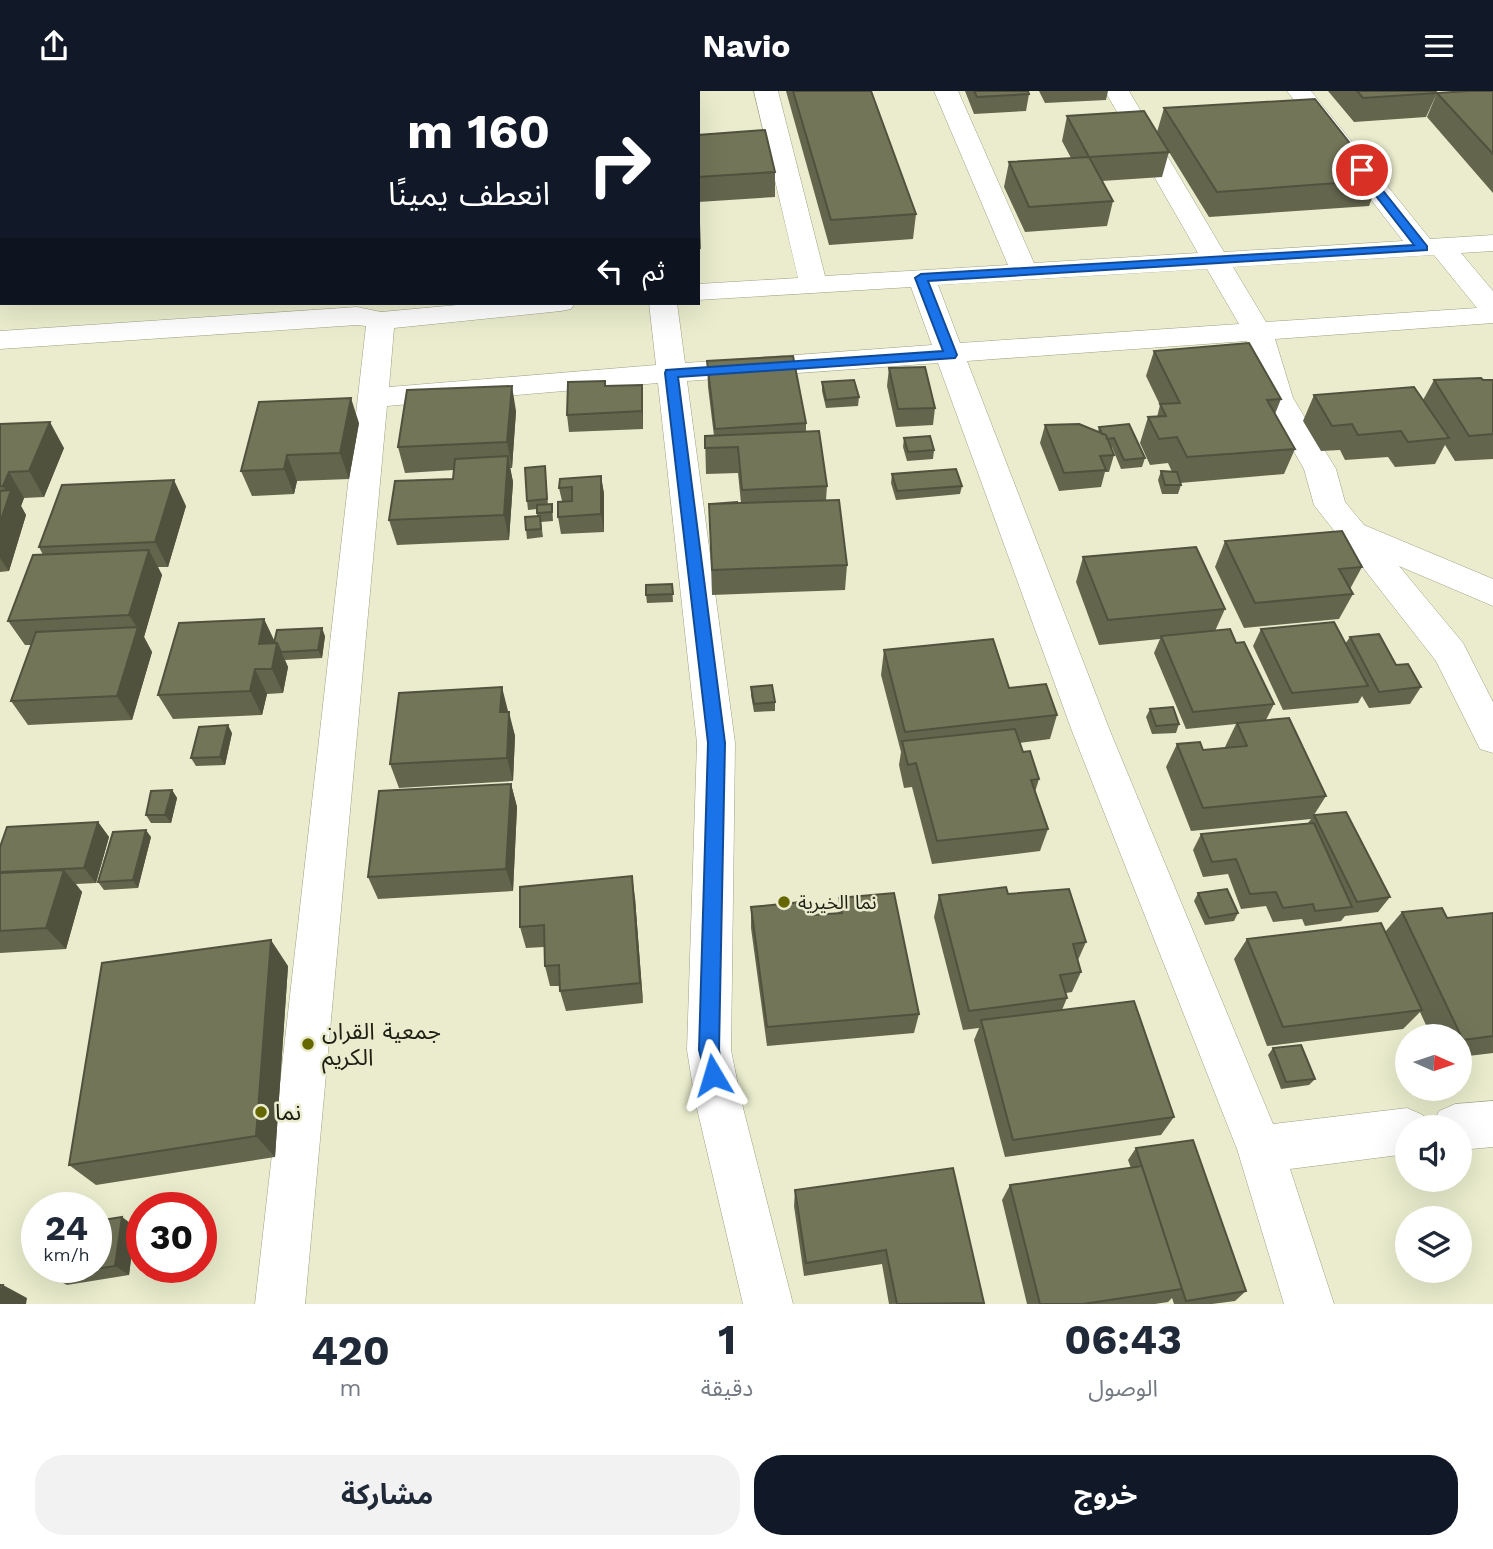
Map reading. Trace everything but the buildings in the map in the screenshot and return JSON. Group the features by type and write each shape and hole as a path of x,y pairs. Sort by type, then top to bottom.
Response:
{"street":[{"path":"766,91 813,284"},
{"path":"946,91 1024,271"},
{"path":"1117,91 1258,333 1278,398 1320,469 1331,505 1349,531 1450,653 1493,738"},
{"path":"1299,91 1432,248 1493,309"},
{"path":"700,292 1493,243"},
{"path":"921,278 1091,731 1259,1149 1310,1304"},
{"path":"150,331 157,305"},
{"path":"0,339 150,331 366,313 522,305"},
{"path":"663,305 716,743 709,1050 718,1100 768,1304"},
{"path":"279,1304 373,398 366,313"},
{"path":"373,398 671,373 1493,315"},
{"path":"1349,531 1493,593"},
{"path":"1472,1126 1493,1124"},
{"path":"1259,1149 1395,1132"}],"place":[{"name":"نما الخيرية","path":"784,902"},
{"name":"جمعية القران الكريم","path":"308,1044"},
{"name":"نما","path":"261,1112"}],"route":[{"path":"713,1075 709,1050 716,743 671,373 951,355 921,278 1423,248 1362,170"}]}
